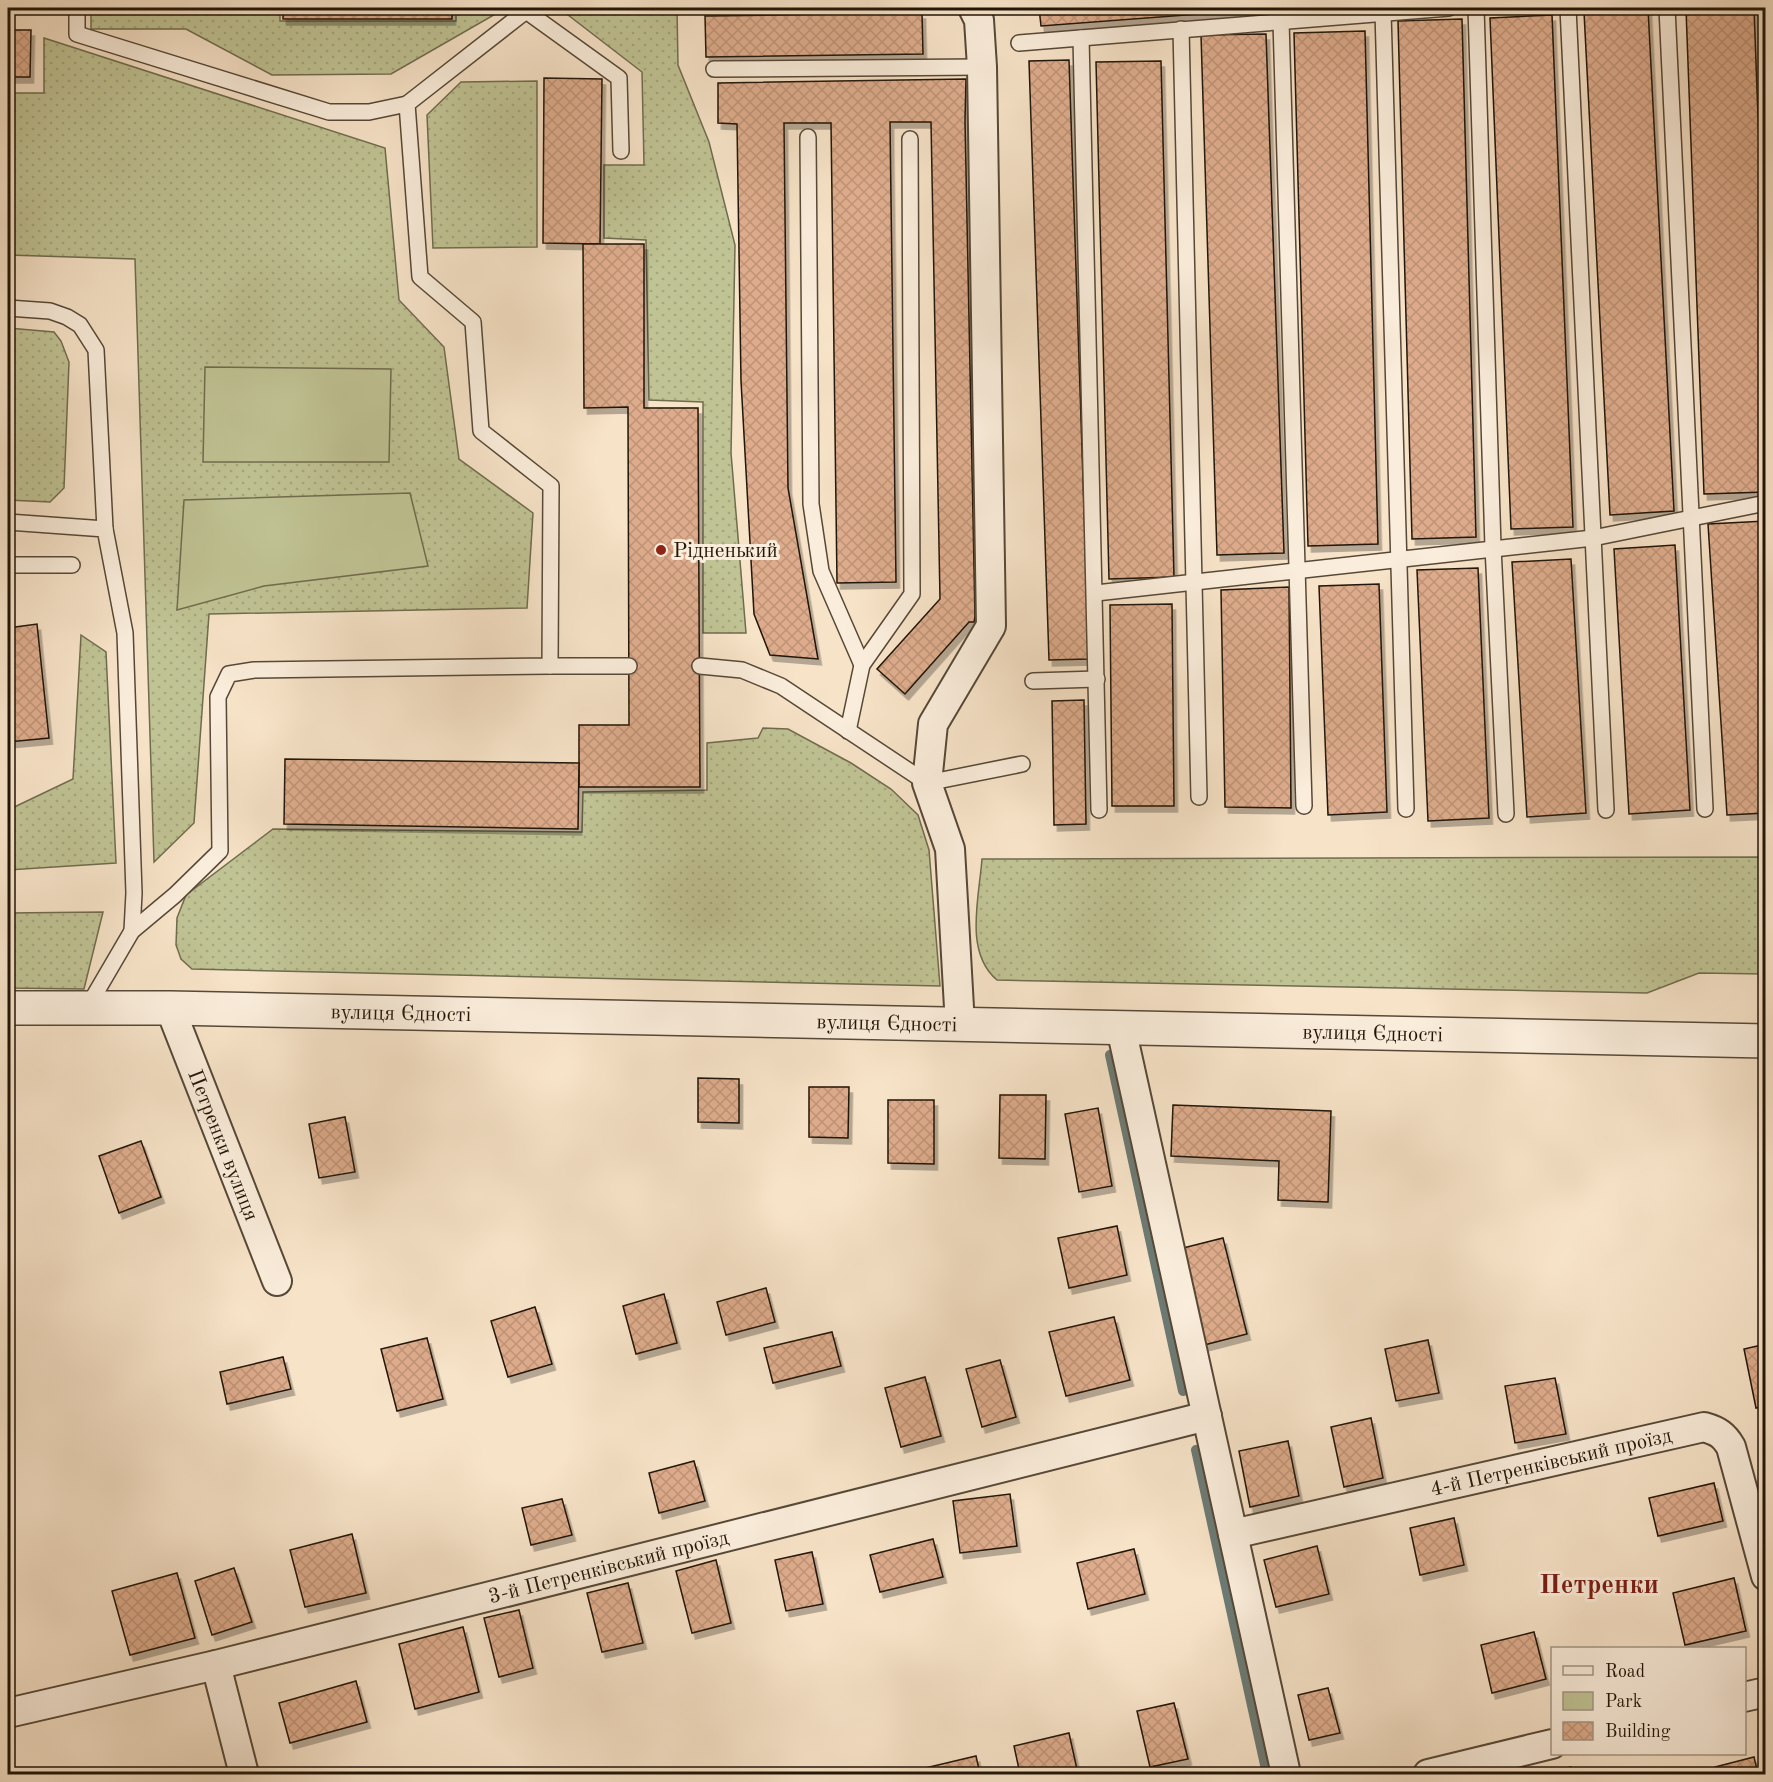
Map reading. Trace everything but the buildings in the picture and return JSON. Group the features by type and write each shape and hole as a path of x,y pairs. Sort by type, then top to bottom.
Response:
{"street":[{"path":"960,1025 950,849 927,783 933,724 991,626 982,67 979,20 973,8"},
{"name":"вулиця Єдності","path":"8,1008 170,1008 1766,1041"},
{"name":"Петренки вулиця","path":"170,1008 277,1281"},
{"path":"1121,1028 1286,1774"},
{"name":"3-й Петренківський проїзд","path":"8,1713 216,1665 1207,1416"},
{"name":"4-й Петренківський проїзд","path":"1233,1533 1704,1427 1716,1430 1725,1437 1731,1448 1766,1576"},
{"path":"216,1665 243,1774"},
{"path":"1746,1697 1766,1692"},
{"path":"1428,1774 1551,1744"}],"lane":[{"path":"77,8 77,34 329,112 369,112 407,104 526,9 619,78 621,151"},
{"path":"1019,43 1449,8"},
{"path":"1476,8 1493,547 1506,814"},
{"path":"1568,8 1606,810"},
{"path":"1667,8 1705,809"},
{"path":"1383,12 1406,809"},
{"path":"1281,21 1304,806"},
{"path":"1181,29 1199,797"},
{"path":"1081,38 1096,593 1099,810"},
{"path":"714,69 982,67"},
{"path":"407,104 420,277 473,322 481,432 551,486 550,666"},
{"path":"808,137 811,504 821,571 862,665"},
{"path":"848,731 862,665 912,594 910,139"},
{"path":"8,308 50,311 67,317 80,325 96,350 105,529 125,633 135,893 132,931"},
{"path":"1096,593 1493,547 1593,538 1766,503"},
{"path":"8,522 105,529"},
{"path":"8,565 72,564"},
{"path":"87,1008 132,931 175,895 220,851 218,697 229,674 254,670 629,666"},
{"path":"700,666 721,666 762,677 781,686 927,783 1022,764"},
{"path":"1033,681 1097,679"}],"green space":[{"path":"91,8 280,8 280,21 456,21 456,8 506,8 391,74 272,75 186,29 91,29"},
{"path":"559,8 677,8 678,65 709,142 735,245 731,453 746,633 703,633 703,402 649,400 646,240 604,238 604,165 644,165 642,72"},
{"path":"44,38 385,148 399,300 444,347 459,459 533,513 527,608 209,614 194,823 154,862 135,259 8,255 8,93 44,93"},
{"path":"537,81 537,247 433,248 427,115 461,82"},
{"path":"8,328 54,332 61,341 69,362 64,488 50,502 8,500"},
{"path":"205,367 391,369 389,462 203,462"},
{"path":"410,493 428,566 264,586 177,610 184,500"},
{"path":"81,635 106,652 116,863 8,870 8,810 73,779"},
{"path":"763,728 788,729 851,763 891,789 918,815 929,850 940,986 192,969 181,959 176,945 177,918 186,895 273,829 582,832 583,792 707,790 707,743 758,738"},
{"path":"1765,857 1765,974 1699,973 1647,993 997,980 980,955 977,940 977,907 982,859"},
{"path":"103,912 84,989 8,988 8,913"}],"waterway":[{"path":"1110,1055 1183,1391"},
{"path":"1196,1450 1267,1774"}],"place":[{"name":"Рідненький","path":"661,550"}],"district":[{"name":"Петренки","path":"1599,1584"}]}
